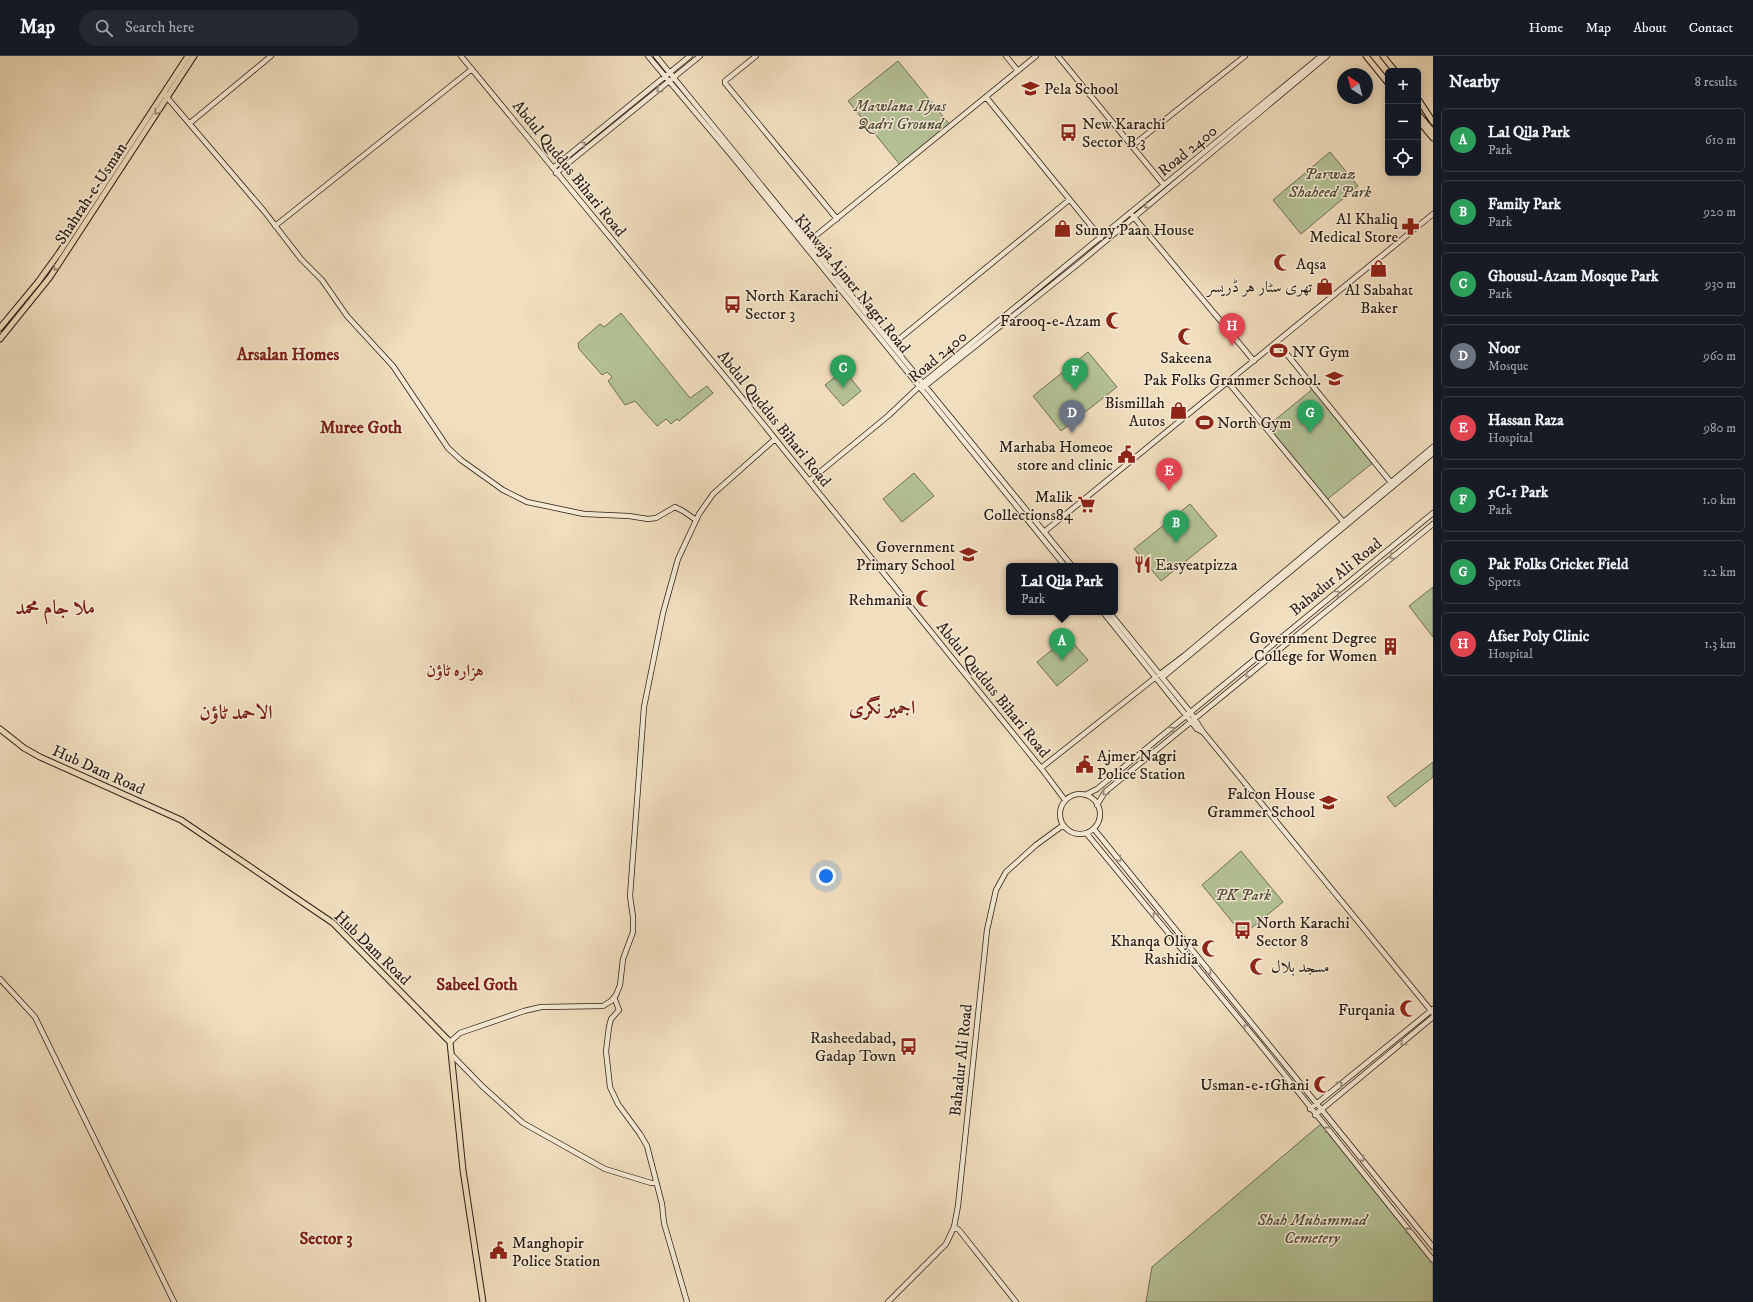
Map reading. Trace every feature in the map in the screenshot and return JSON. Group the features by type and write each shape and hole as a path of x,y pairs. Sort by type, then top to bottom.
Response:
{"main road":[{"name":"Shahrah-e-Usman","path":"0,328 61,255 87,221 103,191 165,95 188,56"},
{"name":"Shahrah-e-Usman","path":"165,95 194,56"},
{"path":"1366,56 1385,79"},
{"path":"1383,56 1393,68"},
{"path":"1421,102 1433,116"},
{"path":"1421,103 1433,122"},
{"path":"1421,118 1433,132"},
{"path":"1421,124 1433,138"},
{"name":"Shahrah-e-Usman","path":"0,339 45,282 82,218 103,191"},
{"path":"82,218 87,221"},
{"name":"Hub Dam Road","path":"0,729 35,754 181,820 333,923 450,1042"},
{"path":"450,1042 463,1170 483,1302"}],"street":[{"path":"190,123 271,56"},
{"name":"Abdul Quddus Bihari Road","path":"461,56 775,439 1041,768 1065,800"},
{"name":"Khawaja Ajmer Nagri Road","path":"648,56 668,74"},
{"name":"Khawaja Ajmer Nagri Road","path":"656,56 672,80 1058,553 1069,563"},
{"path":"553,168 690,56"},
{"path":"556,173 700,56"},
{"path":"756,56 725,81 725,83 836,219"},
{"path":"1006,56 1018,70"},
{"path":"808,242 1036,56"},
{"path":"1058,56 1164,185"},
{"path":"1132,146 1245,56"},
{"name":"Road 2400","path":"809,481 1130,213 1322,56"},
{"name":"Road 2400","path":"923,386 1134,217 1328,56"},
{"path":"275,226 472,69"},
{"path":"165,95 190,123 302,259 322,280 348,316 393,366 451,452 503,490 526,502 584,514 629,516 639,519 652,519 675,507 683,510 696,520"},
{"path":"986,97 1101,238"},
{"path":"893,344 1070,200"},
{"path":"1130,213 1254,361"},
{"path":"1044,532 1433,214"},
{"name":"Khawaja Ajmer Nagri Road","path":"785,217 808,242 823,264 893,344 923,386"},
{"path":"1277,342 1392,485"},
{"path":"1228,382 1345,524"},
{"path":"450,1042 460,1033 524,1011 541,1007 603,1006 614,997 620,985 623,959 633,932 633,917 630,896 644,707 662,617 678,559 696,520 713,494 775,439"},
{"path":"1392,485 1433,447"},
{"path":"1041,768 1160,676 1433,453"},
{"name":"Bahadur Ali Road","path":"1085,795 1097,789 1433,513"},
{"name":"Khawaja Ajmer Nagri Road","path":"1034,523 1044,532 1063,563"},
{"name":"Bahadur Ali Road","path":"1098,805 1105,792 1433,524"},
{"path":"1399,540 1404,547"},
{"path":"1106,615 1160,676"},
{"path":"1111,615 1189,714 1197,729 1203,732 1432,1011 1310,1109"},
{"path":"1087,834 1097,826 1100,814 1098,805 1096,801 1085,795 1078,794 1065,800 1059,814 1062,826 1070,831 1087,834 1259,1042 1310,1109 1433,1260"},
{"name":"Bahadur Ali Road","path":"888,1302 946,1244 954,1227 959,1202 965,1128 991,905 1000,882 1011,866 1062,826"},
{"path":"1094,829 1433,1247"},
{"path":"0,979 35,1018 174,1302"},
{"path":"614,997 619,1010 612,1019 608,1039 607,1073 610,1087 618,1104 647,1146 662,1204 664,1223 668,1232 672,1255 687,1302"},
{"path":"1315,1115 1433,1017"},
{"path":"452,1055 482,1086 523,1123 605,1169 651,1183 656,1183"},
{"path":"954,1227 959,1230 1016,1302"}],"green space":[{"name":"Mawlana Ilyas Qadri Ground","path":"898,61 951,126 901,166 848,101"},
{"name":"Parwaz Shaheed Park","path":"1330,152 1358,186 1301,234 1273,200"},
{"path":"621,313 690,398 707,386 713,393 679,421 677,419 671,424 666,419 657,426 635,401 625,405 608,381 612,377 607,372 602,375 579,349 578,343 600,324 604,327"},
{"path":"1088,352 1117,387 1061,431 1033,396"},
{"path":"844,370 861,391 843,406 825,385"},
{"path":"1314,388 1374,462 1325,501 1265,428"},
{"path":"914,473 934,496 902,522 883,499"},
{"path":"1190,504 1217,536 1161,581 1134,549"},
{"path":"1433,587 1433,637 1409,606"},
{"path":"1068,637 1088,660 1057,686 1037,662"},
{"path":"1433,762 1433,777 1395,807 1387,797"},
{"name":"PK Park","path":"1241,851 1283,902 1243,935 1202,885"},
{"name":"Shah Muhammad Cemetery","path":"1322,1123 1433,1259 1433,1302 1146,1302 1152,1267"}],"place":[{"name":"Pela School","path":"1031,88"},
{"name":"New Karachi Sector B 3","path":"1069,132"},
{"name":"Al Khaliq Medical Store","path":"1411,227"},
{"name":"Sunny Paan House","path":"1062,229"},
{"name":"Aqsa","path":"1283,263"},
{"name":"Al Sabahat Baker","path":"1379,268"},
{"name":"تھری سٹار ہر ڈریسر","path":"1325,286"},
{"name":"North Karachi Sector 3","path":"732,304"},
{"name":"Farooq-e-Azam","path":"1114,320"},
{"name":"Sakeena","path":"1186,336"},
{"name":"Afser Poly Clinic","path":"1232,346"},
{"name":"NY Gym","path":"1279,351"},
{"name":"Pak Folks Grammer School.","path":"1334,379"},
{"name":"Ghousul-Azam Mosque Park","path":"843,388"},
{"name":"5C-1 Park","path":"1075,391"},
{"name":"Bismillah Autos","path":"1178,411"},
{"name":"North Gym","path":"1204,422"},
{"name":"Noor","path":"1072,433"},
{"name":"Pak Folks Cricket Field","path":"1310,433"},
{"name":"Marhaba Homeoe store and clinic","path":"1126,455"},
{"name":"Hassan Raza","path":"1169,491"},
{"name":"Malik Collections84","path":"1086,505"},
{"name":"Family Park","path":"1176,543"},
{"name":"Government Primary School","path":"968,555"},
{"name":"Easyeatpizza","path":"1142,564"},
{"name":"Rehmania","path":"925,599"},
{"name":"Government Degree College for Women","path":"1390,646"},
{"name":"Lal Qila Park","path":"1062,661"},
{"name":"Ajmer Nagri Police Station","path":"1084,764"},
{"name":"Falcon House Grammer School","path":"1328,802"},
{"name":"North Karachi Sector 8","path":"1243,931"},
{"name":"Khanqa Oliya Rashidia","path":"1211,949"},
{"name":"مسجد بلال","path":"1258,966"},
{"name":"Furqania","path":"1408,1009"},
{"name":"Rasheedabad, Gadap Town","path":"909,1046"},
{"name":"Usman-e-1Ghani","path":"1322,1084"},
{"name":"Manghopir Police Station","path":"499,1251"}],"district":[{"name":"Arsalan Homes","path":"288,354"},
{"name":"Muree Goth","path":"361,427"},
{"name":"ملا جام محمد","path":"55,607"},
{"name":"ہزارہ ٹاؤن","path":"455,670"},
{"name":"اجمیر نگری","path":"882,707"},
{"name":"الاحمد ٹاؤن","path":"236,712"},
{"name":"Sabeel Goth","path":"477,984"},
{"name":"Sector 3","path":"326,1238"}]}
